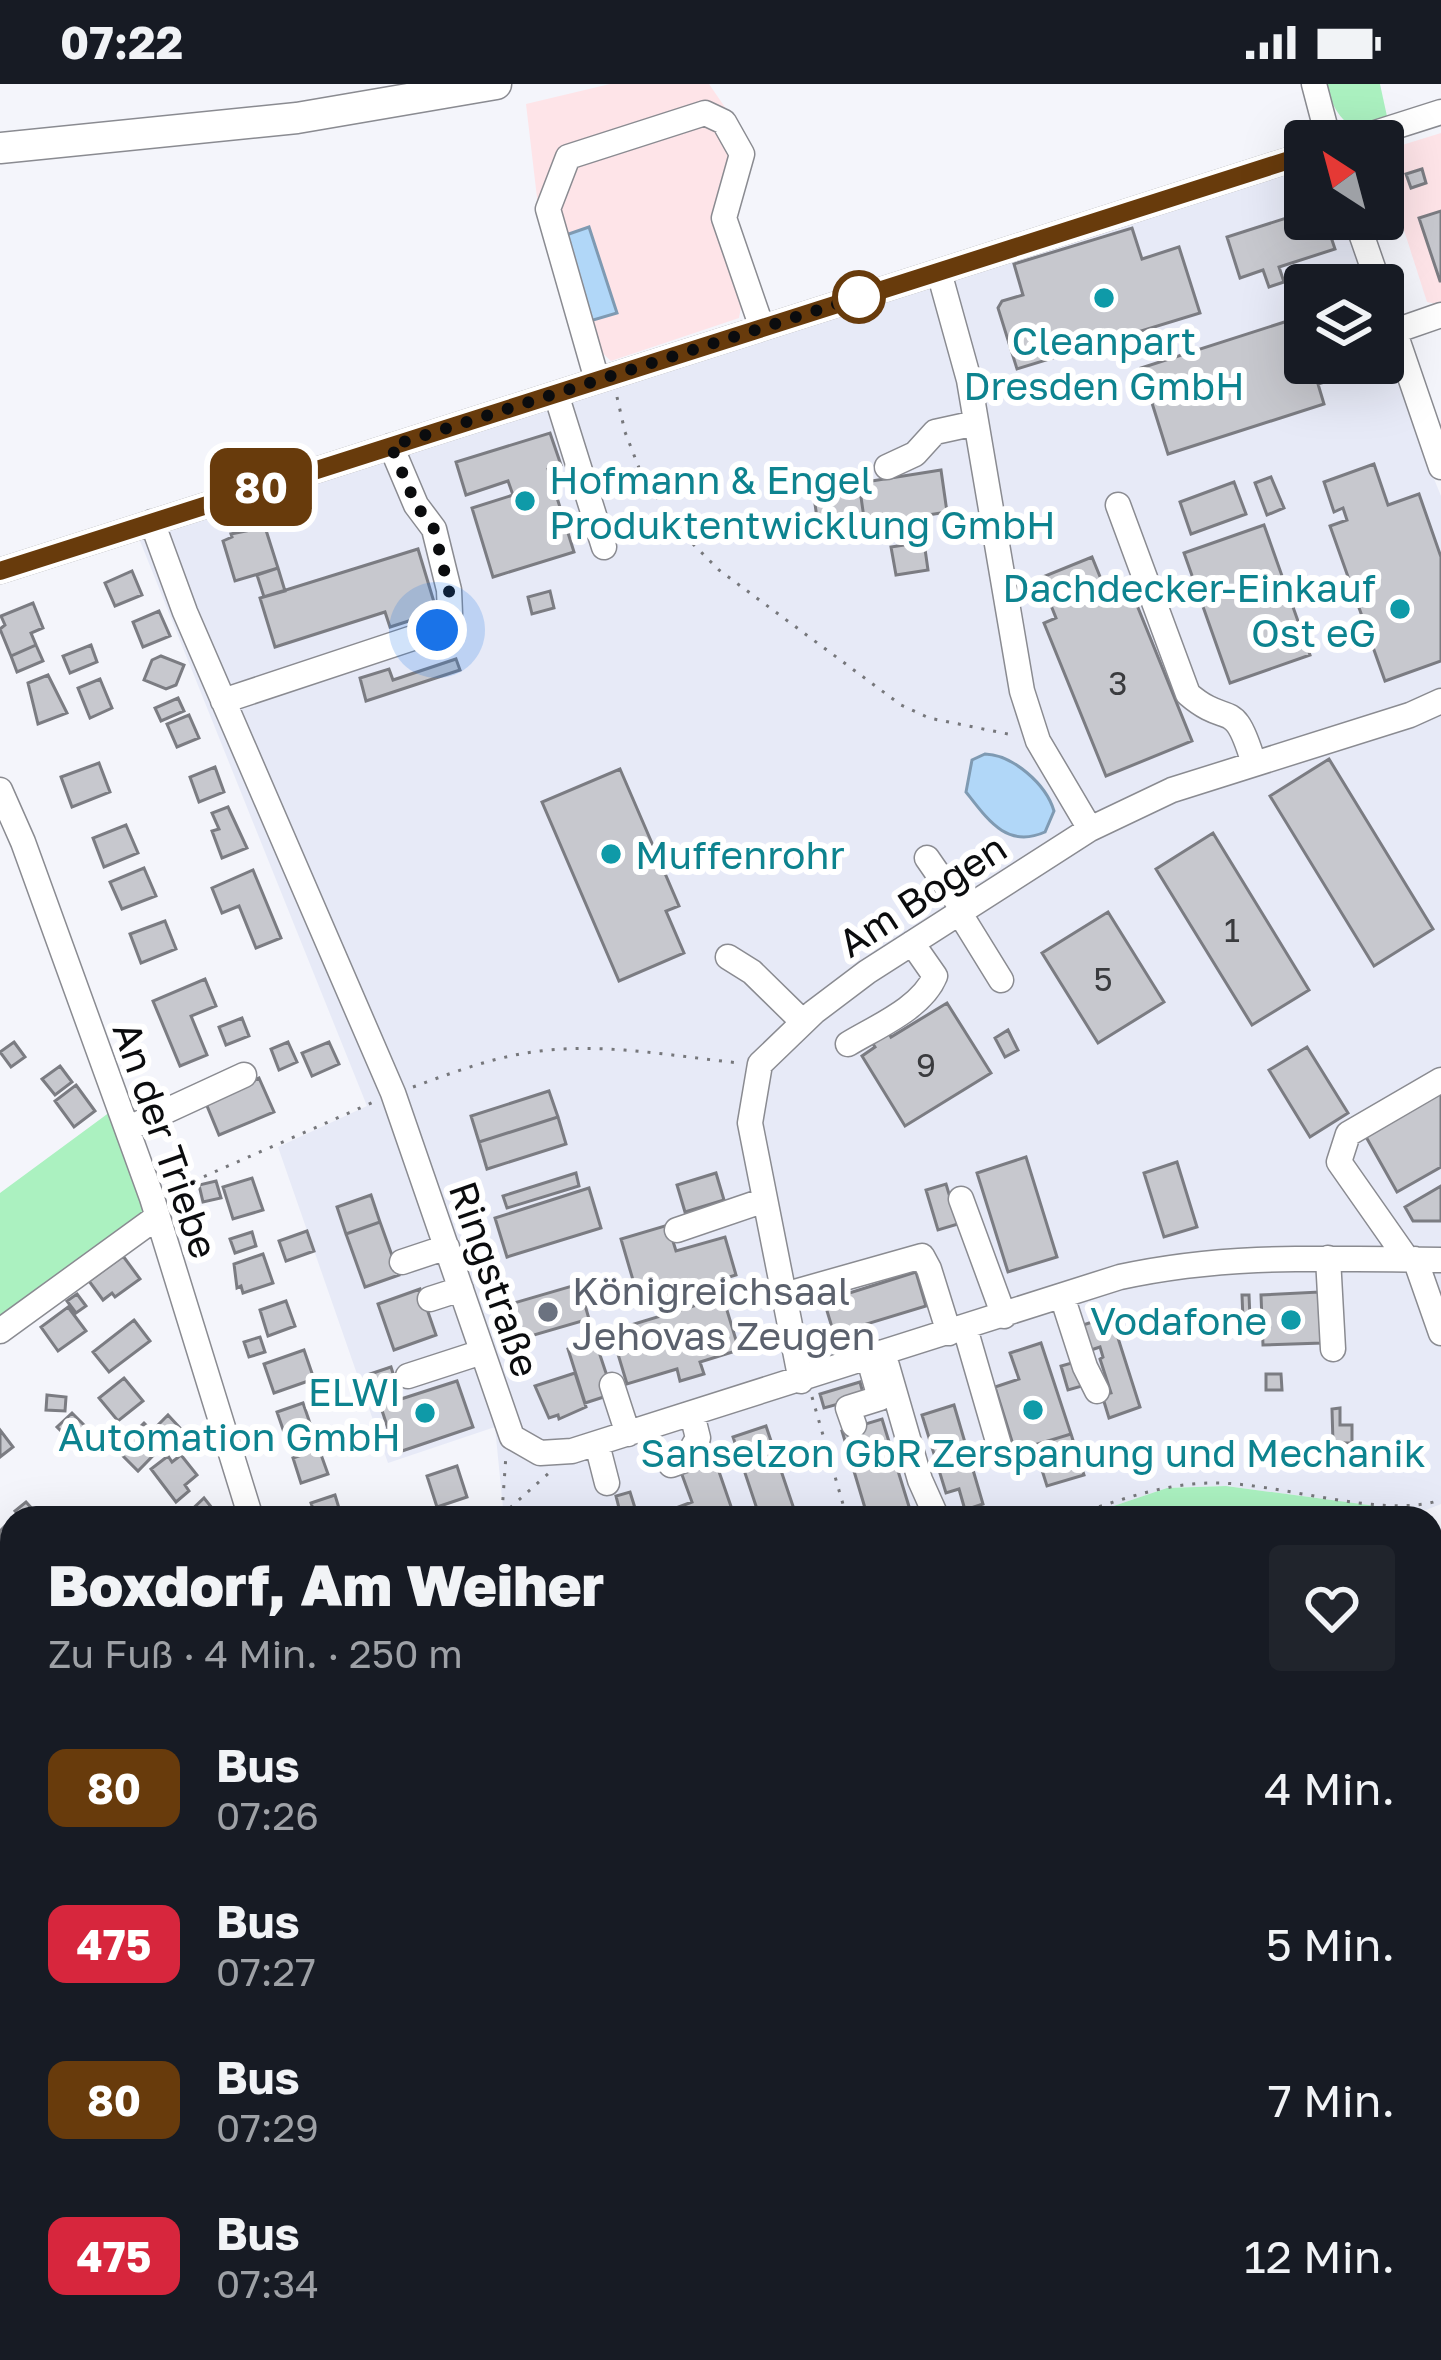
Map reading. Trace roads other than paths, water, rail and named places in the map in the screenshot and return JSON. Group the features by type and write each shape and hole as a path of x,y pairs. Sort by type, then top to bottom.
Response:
{"main road":[{"path":"0,148 297,118 496,84"}],"street":[{"path":"1314,84 1324,120"},
{"path":"1404,124 1441,112"},
{"path":"604,378 548,209 568,157 704,113 724,122 742,154 724,218 762,328"},
{"path":"0,571 1284,162"},
{"path":"939,272 969,380 1022,691 1038,741 1090,829"},
{"path":"1404,329 1441,315"},
{"path":"1404,355 1437,440 1441,467"},
{"path":"556,394 604,548"},
{"path":"887,467 915,454 934,432 976,423"},
{"path":"224,701 437,630 450,614 434,529 416,505 391,446"},
{"path":"1118,505 1188,694 1199,704 1233,715 1243,726 1254,764"},
{"name":"Ringstraße","path":"152,522 393,1093 512,1437 540,1453 584,1448 1120,1277 1184,1263 1441,1260"},
{"name":"Am Bogen","path":"765,1200 750,1123 760,1064 867,971 1090,829 1172,790 1410,716 1441,701"},
{"name":"An der Triebe","path":"0,790 127,1129 247,1506"},
{"path":"927,858 1001,980"},
{"path":"848,1045 931,986 935,976 912,943"},
{"path":"728,957 752,972 803,1022"},
{"path":"127,1129 244,1075"},
{"path":"1441,1080 1348,1134 1340,1162 1411,1259 1441,1333"},
{"path":"961,1198 1004,1316"},
{"path":"677,1230 765,1200 804,1380"},
{"path":"0,1331 154,1208"},
{"path":"402,1262 447,1247"},
{"path":"784,1295 922,1256 957,1330 999,1445"},
{"path":"1328,1258 1334,1349"},
{"path":"430,1299 460,1288"},
{"path":"1063,1296 1097,1391"},
{"path":"408,1376 482,1352"},
{"path":"854,1425 848,1408 880,1398 876,1355"},
{"path":"876,1355 932,1506"},
{"path":"612,1385 628,1434"},
{"path":"671,1466 685,1460 698,1438 692,1414"},
{"path":"584,1448 607,1483"}],"water":[{"path":"589,227 617,313 590,321 563,236"},
{"path":"985,754 1017,765 1044,791 1054,811 1045,832 1020,837 999,829 966,792 972,760"}],"place":[{"name":"Cleanpart Dresden GmbH","path":"1104,298"},
{"name":"Hofmann & Engel Produktentwicklung GmbH","path":"525,501"},
{"name":"Dachdecker-Einkauf Ost eG","path":"1400,609"},
{"name":"Muffenrohr","path":"611,854"},
{"name":"Königreichsaal Jehovas Zeugen","path":"548,1312"},
{"name":"Vodafone","path":"1291,1320"},
{"name":"Sanselzon GbR Zerspanung und Mechanik","path":"1033,1410"},
{"name":"ELWI Automation GmbH","path":"425,1413"}]}
